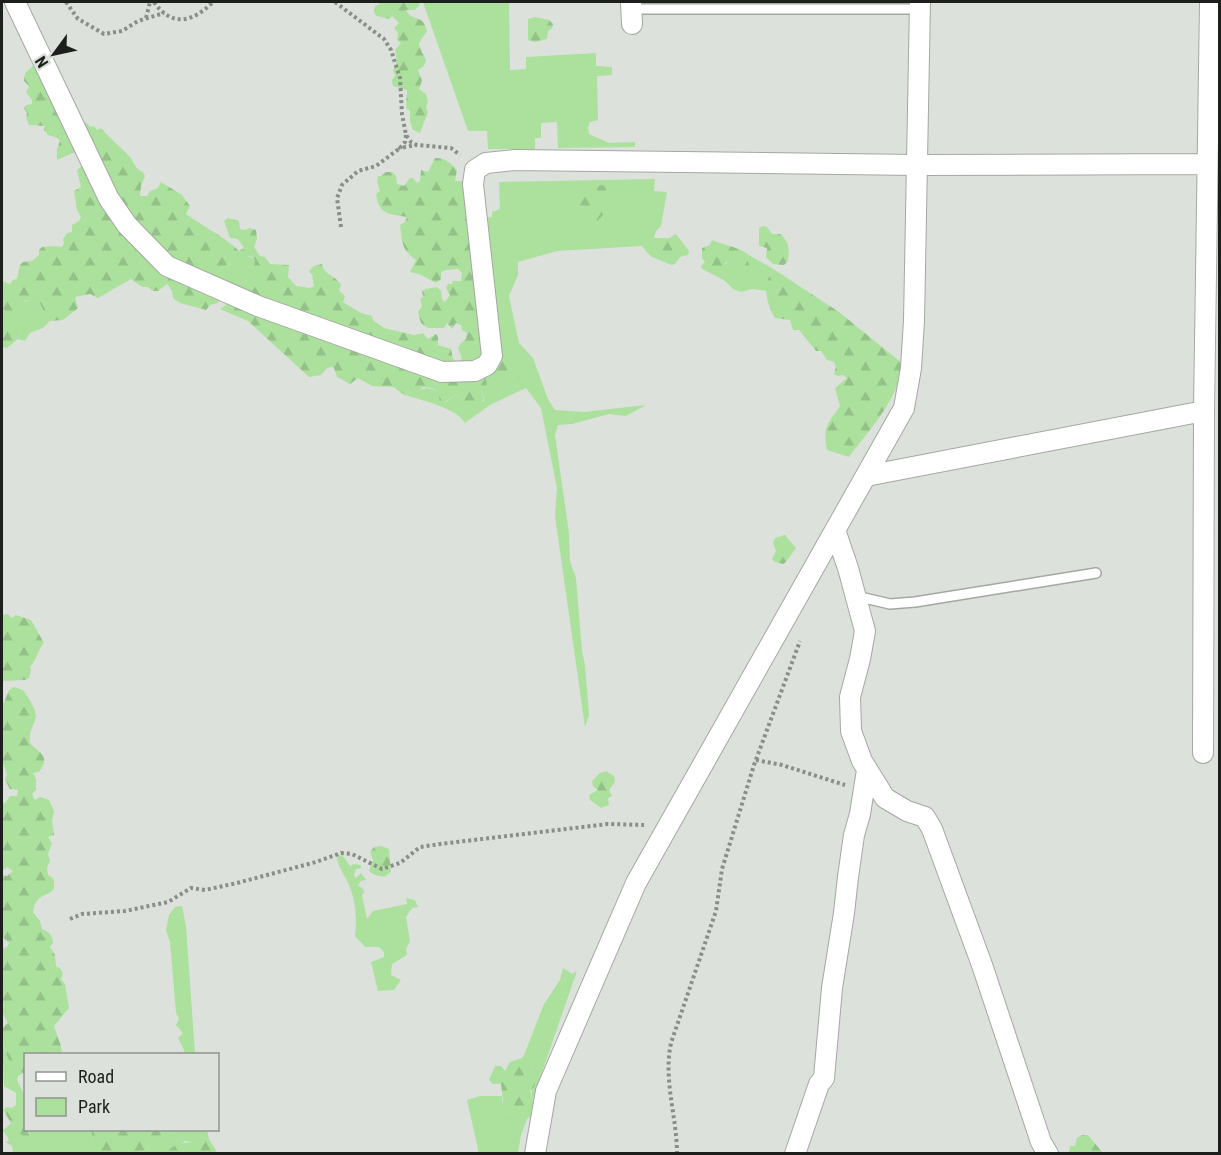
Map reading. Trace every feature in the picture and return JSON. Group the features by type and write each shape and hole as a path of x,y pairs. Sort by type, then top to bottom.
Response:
{"street":[{"path":"15,2 109,198 127,225 166,266 258,306 441,372 475,371 487,365 492,356 473,184 475,170 486,164 515,160 917,165 1207,164"},
{"path":"1203,753 1209,2"},
{"path":"535,1154 546,1091 636,883 904,408 911,368 920,5"},
{"path":"866,476 1204,411"},
{"path":"835,530 865,632 850,697 851,731 867,771 885,798 908,811 925,817 932,829 982,965 1041,1142 1048,1154"},
{"path":"795,1154 819,1084 824,1078 832,988 854,835 867,771"}],"lane":[{"path":"631,12 920,5"},
{"path":"855,596 890,604 915,602 1096,573"}],"path":[{"path":"66,2 78,19 104,34 122,32 146,18 164,13"},
{"path":"146,18 152,2 170,17 185,20 199,15 213,2"},
{"path":"335,2 384,39 391,50 400,78 406,135 405,142 400,148 376,166 358,171 342,185 337,198 341,227"},
{"path":"406,135 411,142 417,145"},
{"path":"400,148 417,145 451,148 472,161 486,164"},
{"path":"677,1154 669,1093 669,1052 716,911 722,869 756,760 801,638"},
{"path":"756,760 782,765 864,791"},
{"path":"70,920 82,914 125,911 168,902 191,888 205,890 237,883 341,853 352,854 382,869 400,863 420,847 440,843 608,824 668,826"}],"green space":[{"path":"380,2 420,2 415,10 406,10 423,22 427,31 419,45 426,60 424,66 418,70 422,80 419,89 426,94 428,102 426,107 428,112 420,133 413,130 410,111 406,108 407,90 393,86 392,80 395,76 393,70 397,61 395,50 401,43 397,40 398,33 394,28 399,23 392,16 389,19 374,13 375,6"},
{"path":"423,2 509,2 510,70 526,69 526,57 596,53 596,66 612,67 612,75 597,76 598,120 590,122 589,134 609,143 635,142 635,147 558,148 557,122 541,123 541,138 535,138 535,149 488,149 487,131 468,131"},
{"path":"535,17 549,20 553,24 548,31 547,39 535,42 528,40 528,19"},
{"path":"34,65 77,118 91,127 94,126 97,130 101,128 143,172 145,176 140,196 147,196 150,191 158,188 161,182 182,195 190,206 186,214 239,251 232,255 232,262 219,270 221,297 218,303 210,305 206,310 180,303 173,298 172,291 167,284 158,291 153,291 131,279 98,298 90,294 75,297 78,308 63,320 50,321 40,303 29,300 24,301 23,306 12,312 2,308 2,281 10,284 17,279 20,265 23,262 32,261 39,255 42,247 62,247 63,239 67,233 72,232 72,225 81,217 77,210 74,191 81,187 77,170 83,165 75,152 57,160 60,141 58,138 48,135 44,130 45,126 29,125 26,117 27,113 24,108 32,104 32,100 26,92 29,86 24,81 25,73"},
{"path":"435,158 447,161 457,170 455,181 469,181 481,248 482,374 487,382 486,387 482,390 482,404 474,410 467,405 464,407 462,400 456,394 444,403 440,402 438,392 432,388 423,387 416,394 407,391 402,394 394,387 372,386 358,378 350,384 337,377 332,367 327,368 321,375 309,377 248,321 220,309 226,305 241,306 247,287 256,277 253,270 255,260 250,256 240,256 239,251 244,248 238,239 230,238 224,221 228,218 239,221 240,229 256,230 257,239 254,247 260,256 265,257 270,264 289,265 288,277 296,286 310,288 314,286 309,271 314,266 322,264 325,271 341,285 339,290 345,296 343,302 361,313 372,316 373,320 384,328 414,335 423,333 428,339 436,334 438,345 451,349 453,359 457,362 462,359 458,348 466,339 467,333 462,330 461,325 456,323 452,329 447,323 444,328 428,328 421,323 418,312 422,306 420,299 423,297 422,291 437,287 445,302 450,295 446,288 448,284 461,281 462,273 458,269 446,270 441,272 441,279 436,283 410,272 416,260 405,249 400,225 407,217 382,210 376,194 380,191 378,176 386,172 392,172 396,176 397,184 404,186 410,178 417,183 420,181 421,170 428,172"},
{"path":"655,179 654,191 667,192 661,226 654,238 672,238 664,258 671,265 650,256 642,246 557,251 518,262 518,275 509,296 519,343 533,358 548,399 555,410 584,412 646,405 626,416 609,414 572,424 558,425 555,435 569,533 570,561 576,578 585,665 589,715 585,727 555,516 557,488 541,408 526,388 490,405 465,423 446,408 402,394 425,388 431,389 438,392 441,402 445,403 456,394 474,410 484,401 482,390 487,382 482,374 484,218 492,217 492,212 500,209 499,182"},
{"path":"601,185 607,186 612,194 607,201 608,208 603,210 604,214 597,221 579,216 575,204 581,198 581,192"},
{"path":"767,227 772,234 780,234 786,240 788,261 784,265 773,264 766,257 767,248 759,246 759,228"},
{"path":"676,234 689,251 688,255 680,257 675,264 671,265 661,256 659,244"},
{"path":"712,240 749,255 747,260 749,265 746,269 738,271 730,267 727,262 714,275 702,269 701,266 705,262 702,258 702,248 710,245"},
{"path":"239,251 255,260 253,270 257,277 247,287 254,310 226,305 216,280 219,270 232,262 232,255"},
{"path":"749,255 775,270 768,279 768,291 752,289 741,292 714,275 722,264 747,260"},
{"path":"775,270 839,312 903,364 889,402 849,457 827,450 825,436 829,422 840,406 835,388 847,378 834,374 836,367 834,362 827,360 821,351 816,351 799,330 793,330 790,320 775,318 766,287 770,275"},
{"path":"29,300 40,303 50,321 43,328 30,333 25,341 18,339 20,328 11,320 2,322 2,308 4,310"},
{"path":"8,320 20,328 18,339 7,348 2,347 2,322"},
{"path":"508,354 524,360 525,365 514,383 506,382 502,386 495,384 490,378 499,358"},
{"path":"785,535 796,548 783,564 772,559 776,551 773,543 775,538"},
{"path":"8,614 12,618 16,615 31,620 44,643 30,667 29,678 3,681 2,684 2,615"},
{"path":"14,687 23,690 36,714 30,743 43,756 44,762 39,772 33,773 36,779 36,790 32,794 35,800 40,797 49,800 54,811 52,821 54,835 48,837 52,843 47,868 54,885 51,892 38,899 33,912 40,921 42,929 52,938 53,943 50,947 55,955 56,966 63,974 61,979 65,984 69,1008 54,1026 62,1053 24,1053 24,1074 14,1067 10,1061 4,1048 2,1035 2,1028 8,1023 2,1012 4,1005 2,949 9,943 2,936 2,875 7,876 13,871 7,867 2,871 2,802 5,803 10,796 17,796 18,790 10,789 5,780 7,775 2,759 2,707 9,690"},
{"path":"606,771 614,776 615,782 609,790 612,796 608,798 609,805 601,808 590,800 589,795 598,790 593,786 592,781 600,773"},
{"path":"382,846 389,849 391,872 384,877 369,871 373,860 370,852 374,847"},
{"path":"337,854 344,857 350,866 361,865 361,868 356,869 354,876 356,878 361,873 366,880 361,881 358,885 364,890 362,895 367,919 373,911 407,904 406,898 415,900 418,907 412,908 406,917 410,941 406,949 407,955 392,964 391,975 401,980 394,990 378,991 371,962 384,957 384,952 379,947 365,947 355,936 356,916 353,898 339,866"},
{"path":"182,906 186,926 195,1053 184,1053 178,1038 183,1033 176,1025 179,1019 176,1013 170,942 166,930 169,915 175,907"},
{"path":"563,968 572,974 577,971 532,1101 532,1064 524,1055 544,1004 560,980"},
{"path":"2,1042 7,1056 22,1074 17,1080 24,1094 24,1107 16,1105 16,1093 4,1086"},
{"path":"524,1055 531,1061 535,1076 534,1087 530,1090 535,1111 527,1119 521,1111 510,1115 502,1110 500,1106 503,1101 501,1084 493,1084 489,1080 495,1066 501,1066 505,1071 510,1062"},
{"path":"480,1096 502,1096 502,1110 510,1115 521,1111 527,1119 518,1153 478,1153 467,1100"},
{"path":"16,1105 24,1107 24,1131 36,1131 32,1136 25,1138 18,1131 18,1124 11,1123 3,1110 7,1107 12,1108"},
{"path":"11,1123 18,1124 18,1131 92,1131 91,1141 96,1153 13,1153 12,1146 5,1142 9,1141 2,1130"},
{"path":"92,1131 170,1131 171,1133 156,1136 157,1139 147,1146 149,1149 139,1153 96,1154 91,1141"},
{"path":"170,1131 207,1131 209,1139 199,1135 195,1142 185,1141 167,1153 139,1154 149,1149 147,1146 155,1136 171,1133"},
{"path":"199,1135 209,1139 216,1150 215,1153 167,1153 175,1145 194,1142"},
{"path":"1088,1135 1103,1153 1069,1153 1070,1146 1075,1146 1077,1138"}]}
